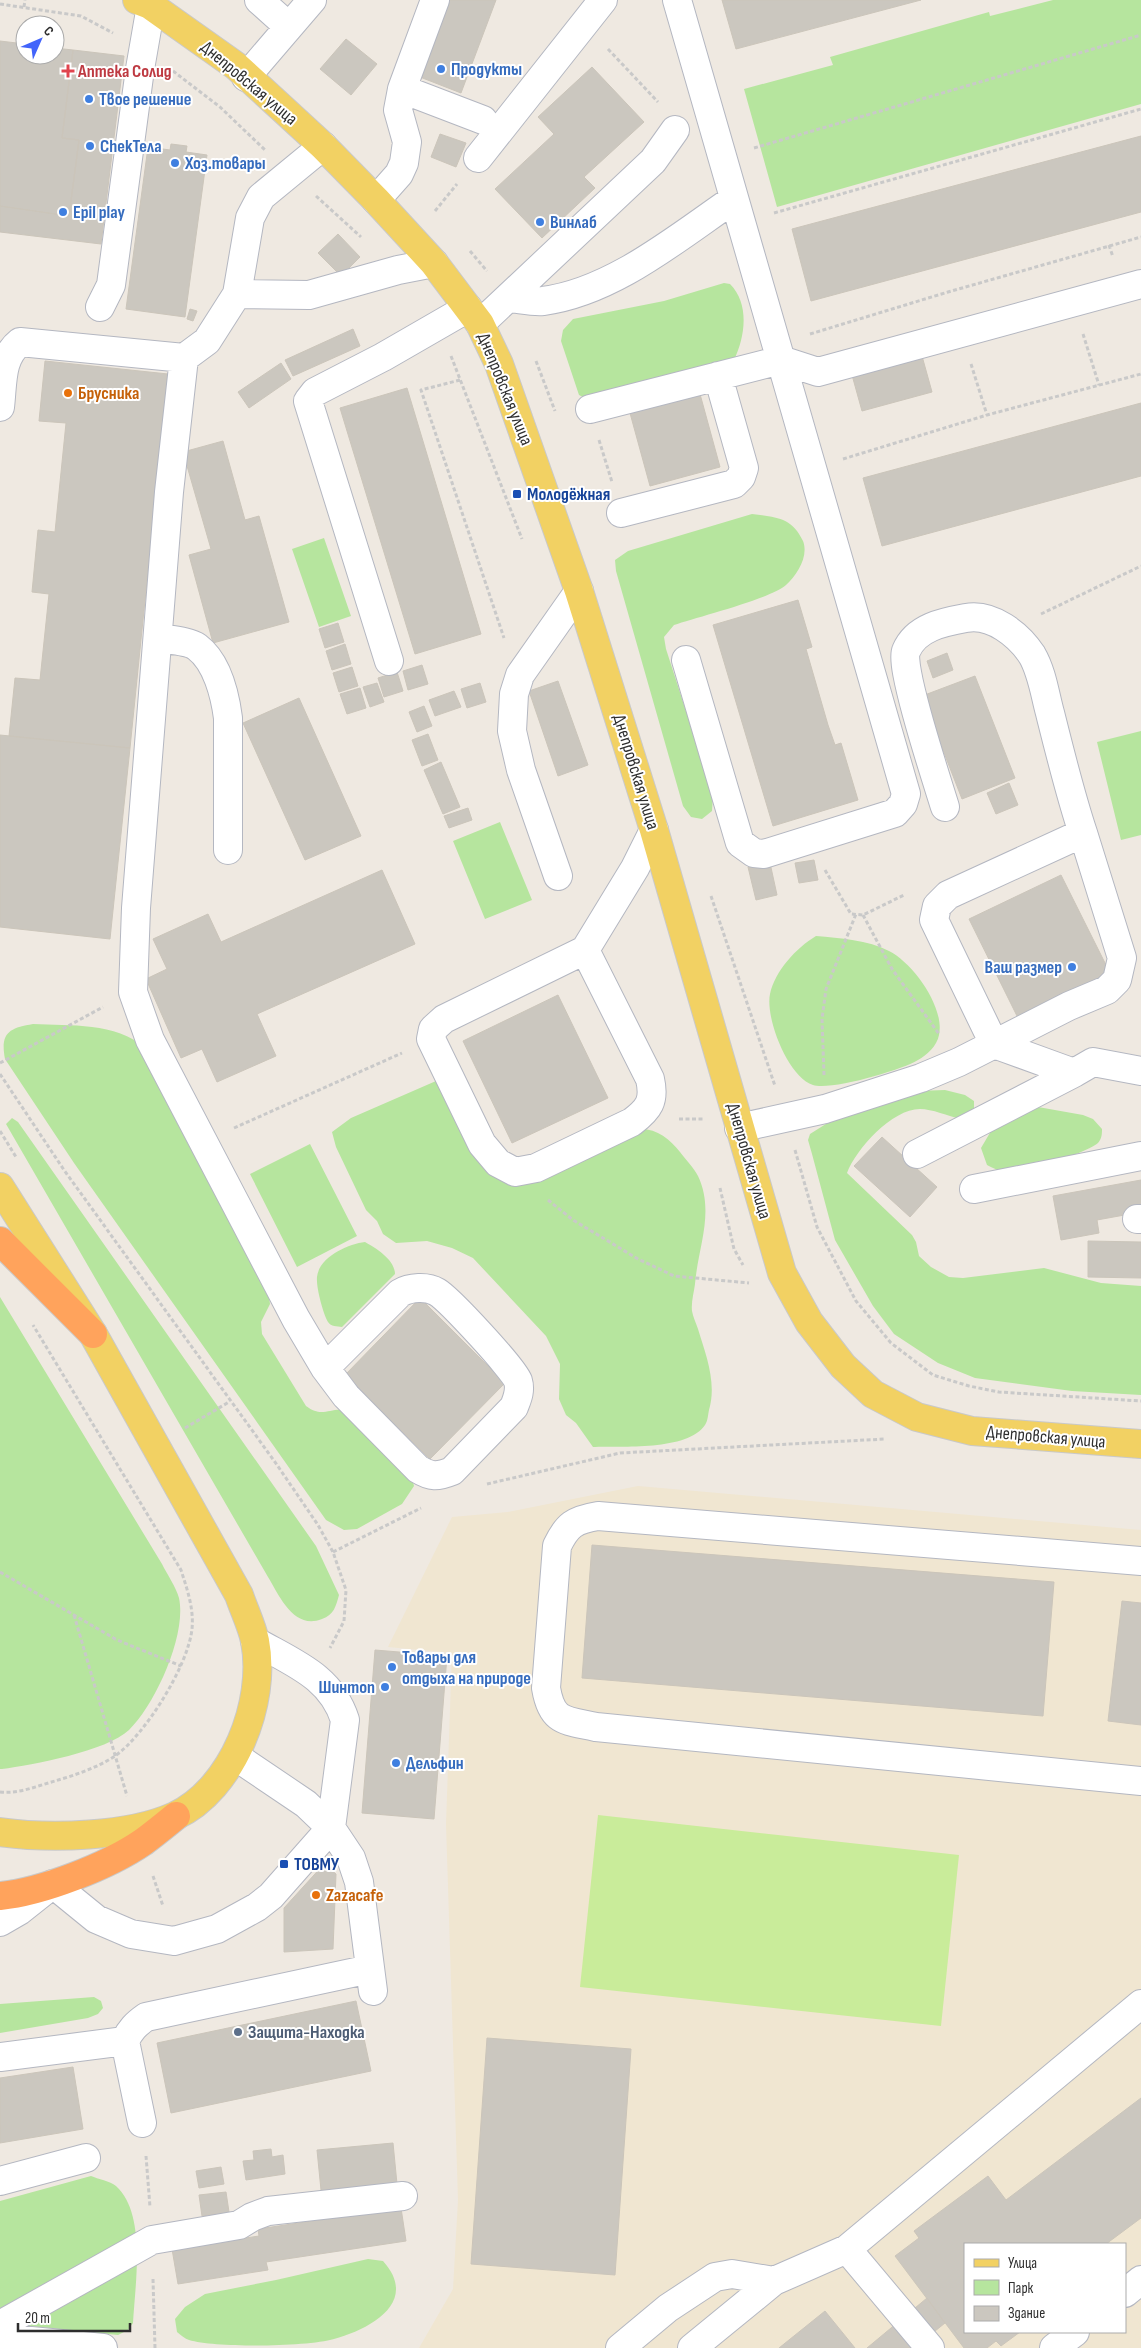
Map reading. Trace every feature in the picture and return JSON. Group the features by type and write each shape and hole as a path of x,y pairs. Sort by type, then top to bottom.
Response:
{"highway":[{"path":"0,1241 93,1334"},
{"path":"0,1896 53,1884 102,1864 142,1843 176,1816"}],"main road":[{"name":"Днепровская улица","path":"147,2 236,66 323,146 376,200 434,263 474,316 499,364 579,591 654,830 782,1273 809,1322 843,1366 873,1394 917,1417 972,1431 1141,1444"},
{"path":"0,1187 93,1334 239,1595 255,1641 257,1676 250,1718 236,1756 216,1785 176,1816 137,1829 75,1835 27,1836 0,1832"}],"lane":[{"path":"259,0 288,26"},
{"path":"246,77 312,0"},
{"path":"376,200 399,174 404,164 407,142 398,110 402,89 435,0"},
{"path":"478,158 603,0"},
{"path":"678,0 906,794 903,804 895,813 819,838 764,854 754,853 740,843 686,660"},
{"path":"100,307 107,297 111,285 144,48 147,2"},
{"path":"402,89 483,120"},
{"path":"389,661 308,402 315,392 383,356 474,316 509,298 660,154 675,130"},
{"path":"0,407 5,359 20,342 184,358 207,341 237,294 250,218 261,197 289,172 323,146"},
{"path":"509,298 542,301 584,290 626,272 734,199"},
{"path":"237,294 308,295 398,270 434,263"},
{"path":"778,351 818,372 1141,284"},
{"path":"590,409 718,376 778,351"},
{"path":"184,358 169,492 159,638 136,908 133,992 150,1040 296,1319 325,1368 346,1396 418,1469 429,1476 439,1476 452,1471 514,1407 519,1396 518,1381 498,1354 437,1292 423,1288 408,1289 400,1293 325,1368"},
{"path":"621,513 734,484 741,477 744,468 718,376"},
{"path":"558,876 521,770 512,731 514,694 520,675 579,591"},
{"path":"739,1128 825,1109 921,1078 959,1062 1069,1006 1107,990 1117,980 1122,958 1075,809 1042,681 1032,656 1009,630 990,620 970,617 936,625 918,634 907,648 904,656 910,686 945,807"},
{"path":"159,638 196,646 209,661 226,702 228,718 228,850"},
{"path":"585,950 650,1080 653,1091 650,1102 644,1113 632,1122 536,1168 515,1172 498,1163 482,1144 431,1039 433,1028 444,1018 585,950 635,868 654,830"},
{"path":"1074,1073 994,1044 934,920 937,906 948,895 1083,833"},
{"path":"917,1154 1093,1062 1141,1071"},
{"path":"974,1189 1141,1156"},
{"path":"1141,1560 598,1516 580,1519 565,1530 557,1546 546,1688 549,1706 560,1719 596,1727 1141,1781"},
{"path":"0,1922 19,1911 53,1884 96,1919 137,1945 174,1942 217,1929 257,1907 271,1896 331,1828 345,1720 340,1703 331,1690 314,1675 255,1641"},
{"path":"142,2123 125,2041 130,2030 146,2017 372,1980 359,1882 351,1858 331,1828 306,1804 236,1756"},
{"path":"692,2348 774,2281 847,2249 1141,2004"},
{"path":"0,2057 125,2041"},
{"path":"0,2180 86,2158"},
{"path":"0,2325 152,2240 239,2225 252,2216 268,2211 403,2196"},
{"path":"847,2249 930,2348"},
{"path":"620,2348 668,2308 715,2276 732,2274 774,2281"},
{"path":"1126,2292 1141,2280"},
{"path":"1054,2348 1074,2333"},
{"path":"0,2338 103,2348"}],"path":[{"path":"24,7 25,0"},
{"path":"0,4 81,16 144,48 220,108 398,270"},
{"path":"584,24 653,95 670,116 675,130"},
{"path":"723,157 1141,35"},
{"path":"773,213 1141,109"},
{"path":"778,351 807,334 1141,237"},
{"path":"1088,351 1099,385"},
{"path":"846,467 843,458 987,415 1141,374"},
{"path":"460,380 422,390 506,646"},
{"path":"976,380 987,415"},
{"path":"590,409 621,513"},
{"path":"1009,630 1141,566"},
{"path":"825,1109 822,1019 826,989 856,914"},
{"path":"863,915 892,969 959,1062"},
{"path":"0,1063 133,992"},
{"path":"250,1122 375,1065"},
{"path":"799,1163 817,1227 856,1301 891,1343 933,1375 969,1386 999,1392 1141,1402"},
{"path":"515,1172 573,1220 638,1259 674,1276 753,1283"},
{"path":"0,1792 13,1794 70,1776 115,1756 132,1741 158,1708 181,1666 192,1629 190,1599 181,1570 32,1323"},
{"path":"481,1485 620,1453 890,1439"},
{"path":"333,1552 423,1507"},
{"path":"0,1572 118,1640 181,1666"},
{"path":"74,1614 115,1756"},
{"path":"146,2157 152,2240"},
{"path":"154,2298 155,2348"}],"shaded area":[{"path":"638,1486 1141,1530 1141,2348 419,2348 453,2289 458,2200 446,1824 452,1653 388,1647 452,1517 508,1512"}],"green space":[{"path":"1053,0 1141,0 1141,104 777,207 744,89 833,65 830,57 989,12 990,16"},
{"path":"724,283 730,284 736,292 741,301 743,311 743,331 734,360 589,400 579,395 561,341 563,330 573,319 664,301"},
{"path":"752,514 782,520 794,527 799,533 803,541 804,553 801,565 794,576 786,585 765,596 674,625 664,637 666,649 713,795 712,811 702,819 691,817 683,806 616,571 615,560 628,551"},
{"path":"324,538 351,616 319,627 292,549"},
{"path":"1141,731 1141,835 1121,840 1097,742"},
{"path":"500,822 532,900 485,919 453,841"},
{"path":"816,936 872,944 889,951 908,965 917,975 932,999 940,1024 936,1043 928,1053 918,1060 897,1069 834,1085 813,1085 804,1080 795,1071 780,1046 775,1031 769,1004 770,994 776,977 787,961"},
{"path":"33,1024 92,1027 107,1030 133,1040 145,1048 268,1289 270,1304 261,1322 262,1334 306,1406 321,1412 345,1410 412,1478 414,1486 402,1504 357,1529 344,1530 326,1520 74,1163 5,1059 4,1043 8,1033"},
{"path":"436,1081 487,1168 639,1129 657,1132 667,1139 692,1167 703,1189 705,1216 692,1311 707,1359 712,1390 707,1422 696,1433 669,1443 593,1447 576,1423 566,1415 559,1399 560,1364 546,1336 473,1258 452,1248 427,1241 396,1243 383,1234 377,1221 366,1210 336,1147 332,1132 351,1118"},
{"path":"945,1090 965,1095 974,1101 974,1110 961,1119 925,1109 909,1111 898,1116 876,1132 867,1142 858,1153 847,1173 912,1235 916,1242 919,1256 931,1267 949,1277 963,1278 1044,1268 1101,1283 1141,1286 1141,1395 1072,1391 975,1378 938,1363 894,1334 873,1306 835,1240 808,1140 810,1134 829,1122 918,1091"},
{"path":"1038,1107 1083,1115 1093,1119 1102,1129 1098,1143 1070,1156 1016,1172 1003,1172 987,1165 981,1148 991,1131 1014,1112"},
{"path":"12,1118 18,1122 316,1546 339,1595 334,1610 326,1617 312,1621 303,1620 289,1610 283,1602 6,1124"},
{"path":"310,1144 357,1236 297,1267 250,1174"},
{"path":"365,1242 388,1259 392,1264 395,1274 342,1327 332,1326 328,1322 320,1300 317,1281 319,1270 323,1263 335,1253"},
{"path":"0,1297 174,1585 179,1598 180,1613 174,1649 167,1668 149,1704 129,1730 118,1738 87,1751 2,1769 0,1769"},
{"path":"598,1815 959,1855 941,2026 580,1987"},
{"path":"94,1997 101,2001 103,2008 98,2014 88,2018 0,2033 0,2004"},
{"path":"91,2176 116,2186 126,2198 132,2214 136,2231 137,2250 133,2323 128,2330 118,2335 0,2323 0,2201"},
{"path":"368,2259 383,2261 393,2276 396,2289 393,2301 386,2312 375,2321 348,2334 321,2342 303,2344 239,2345 202,2343 184,2338 177,2332 175,2319 185,2307 205,2294"}],"building":[{"path":"449,0 496,0 461,93 420,77"},
{"path":"722,0 921,0 736,49"},
{"path":"346,39 377,64 351,95 320,69"},
{"path":"0,41 15,43 15,65 65,65 65,49 73,50 62,138 79,140 69,216 0,206"},
{"path":"73,50 124,56 101,244 0,232 0,206 69,216 79,140 62,138"},
{"path":"592,67 644,122 584,177 595,188 542,238 495,189 554,134 538,117"},
{"path":"440,134 466,143 456,167 431,157"},
{"path":"1141,136 1141,212 811,301 792,229"},
{"path":"171,144 187,146 186,152 207,155 185,317 126,309 148,147 170,150"},
{"path":"338,234 360,257 341,276 318,253"},
{"path":"190,309 197,311 193,321 187,319"},
{"path":"353,329 360,346 293,376 285,360"},
{"path":"922,356 932,392 862,411 852,375"},
{"path":"45,361 168,374 130,748 9,736 15,678 40,680 49,594 32,592 38,530 55,532 66,423 39,421"},
{"path":"281,363 291,379 249,408 238,392"},
{"path":"407,388 481,634 415,654 340,408"},
{"path":"700,394 720,467 650,486 630,413"},
{"path":"1141,403 1141,476 882,546 863,478"},
{"path":"223,441 245,520 259,516 289,622 213,643 189,555 211,549 183,452"},
{"path":"798,600 812,647 806,649 828,725 835,745 841,743 858,800 773,826 713,625"},
{"path":"338,623 344,642 325,648 319,629"},
{"path":"345,644 351,664 332,670 326,651"},
{"path":"947,653 953,670 933,678 927,661"},
{"path":"422,665 428,684 408,690 403,671"},
{"path":"352,667 358,686 339,692 333,673"},
{"path":"397,672 403,691 384,697 378,678"},
{"path":"975,676 1015,778 962,799 922,696"},
{"path":"558,681 588,765 558,776 529,691"},
{"path":"377,683 384,702 370,707 363,687"},
{"path":"480,683 486,702 467,708 461,689"},
{"path":"360,688 366,708 347,714 340,694"},
{"path":"454,691 461,707 435,716 429,700"},
{"path":"299,698 361,836 305,860 243,723"},
{"path":"424,706 432,726 417,732 409,712"},
{"path":"428,734 438,760 422,766 412,740"},
{"path":"0,735 130,748 110,939 0,927"},
{"path":"441,762 460,807 443,814 424,770"},
{"path":"1009,783 1018,805 996,814 987,793"},
{"path":"468,808 472,820 449,828 444,816"},
{"path":"814,860 818,880 799,883 795,863"},
{"path":"770,863 777,895 756,900 748,867"},
{"path":"382,870 415,944 257,1014 276,1056 217,1082 202,1049 181,1058 146,979 167,969 153,939 208,914 221,942"},
{"path":"1061,875 1111,975 1019,1020 969,919"},
{"path":"558,995 608,1098 512,1143 463,1041"},
{"path":"882,1137 937,1187 910,1217 854,1166"},
{"path":"1141,1180 1141,1212 1097,1220 1099,1233 1061,1240 1053,1196"},
{"path":"1088,1241 1141,1242 1141,1278 1088,1277"},
{"path":"420,1298 505,1383 430,1459 345,1375"},
{"path":"592,1545 1054,1582 1043,1716 582,1678"},
{"path":"1122,1601 1141,1603 1141,1725 1108,1721"},
{"path":"375,1650 447,1656 434,1819 362,1813"},
{"name":"Zazacafe","path":"324,1864 336,1874 333,1949 284,1952 284,1908"},
{"path":"356,2001 371,2071 171,2113 157,2043"},
{"path":"487,2038 631,2049 615,2275 471,2264"},
{"path":"73,2067 83,2129 0,2143 0,2078"},
{"path":"1141,2098 1141,2218 1107,2243 964,2243 964,2333 1019,2333 1001,2346 996,2341 987,2348 964,2348 895,2256 919,2238 914,2231 988,2176 1006,2200"},
{"path":"393,2143 397,2184 321,2190 317,2150"},
{"path":"271,2149 272,2157 283,2155 285,2174 246,2180 243,2161 254,2160 253,2151"},
{"path":"221,2167 224,2184 199,2188 196,2171"},
{"path":"226,2192 229,2212 202,2216 199,2195"},
{"path":"401,2208 406,2241 266,2262 268,2270 178,2284 172,2249 259,2236 258,2229"},
{"path":"927,2298 945,2323 914,2348 867,2348"},
{"path":"825,2311 855,2348 779,2348"}],"place":[{"name":"Продукты","path":"441,69"},
{"name":"Аптека Солид","path":"68,71"},
{"name":"Твое решение","path":"89,99"},
{"name":"ChekТела","path":"90,146"},
{"name":"Хоз.товары","path":"175,163"},
{"name":"Epil play","path":"63,212"},
{"name":"Винлаб","path":"540,222"},
{"name":"Брусника","path":"68,393"},
{"name":"Молодёжная","path":"517,494"},
{"name":"Ваш размер","path":"1072,967"},
{"name":"Товары для отдыха на природе","path":"392,1667"},
{"name":"Шинтоп","path":"385,1687"},
{"name":"Дельфин","path":"396,1763"},
{"name":"ТОВМУ","path":"284,1864"},
{"name":"Zazacafe","path":"316,1895"},
{"name":"Защита-Находка","path":"238,2032"}]}
